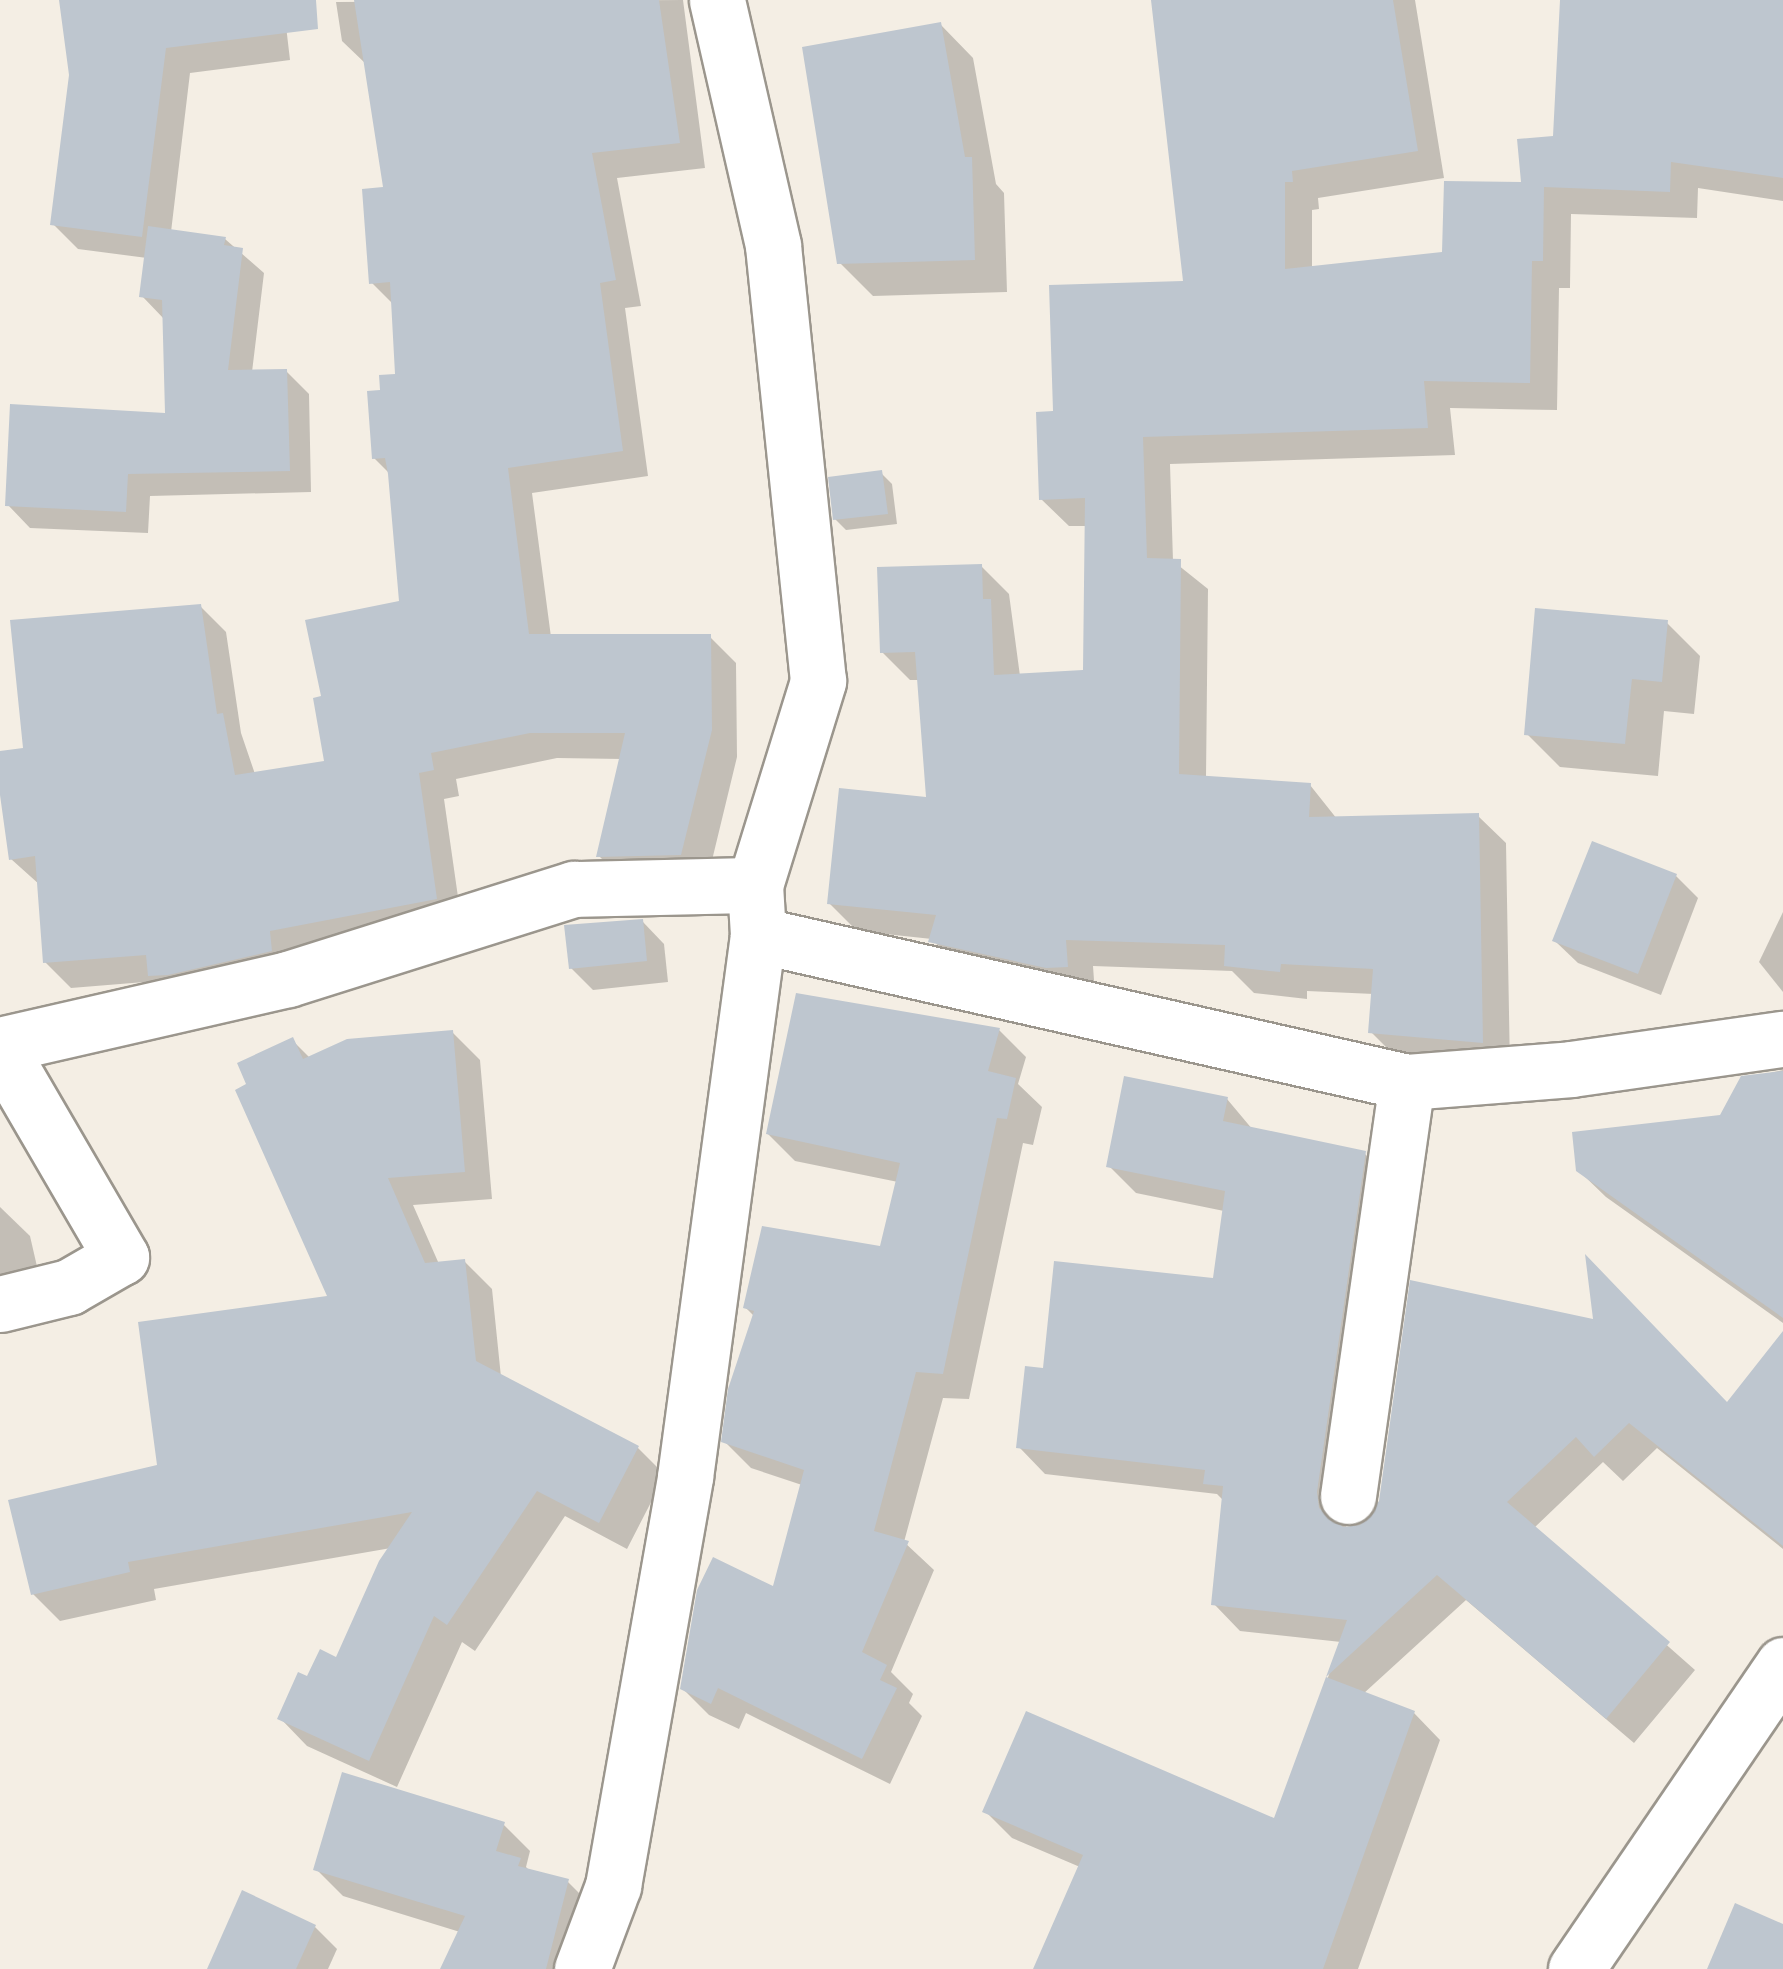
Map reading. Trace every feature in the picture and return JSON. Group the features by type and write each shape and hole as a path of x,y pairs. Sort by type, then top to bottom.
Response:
{"street":[{"path":"582,1969 612,1886 685,1476 757,910 818,681 773,244 717,0"},
{"path":"0,1304 69,1287 121,1256 0,1047 288,978 574,890 757,910 1407,1082 1572,1068 1783,1039"},
{"path":"1348,1496 1407,1082"},
{"path":"1576,1969 1783,1665"}],"building":[{"path":"59,0 316,0 318,29 166,48 142,237 50,225 69,75"},
{"path":"354,0 659,0 680,143 592,153 616,280 600,283 623,451 508,468 529,634 711,634 712,730 681,855 596,857 625,733 530,733 431,753 434,770 419,773 437,899 270,931 272,951 168,975 148,976 146,955 43,963 35,856 9,860 0,795 0,751 23,748 10,620 201,604 217,714 223,713 235,775 324,761 313,698 321,696 305,620 399,601 385,458 372,459 367,391 380,390 379,375 395,374 390,282 369,284 362,189 383,187"},
{"path":"1151,0 1393,0 1418,151 1292,171 1293,182 1285,182 1285,269 1442,252 1444,181 1521,182 1517,139 1553,136 1560,0 1783,0 1783,178 1671,162 1670,192 1544,187 1543,261 1532,261 1530,383 1424,381 1428,428 1143,437 1147,558 1181,559 1179,774 1311,783 1309,817 1479,813 1483,1043 1368,1033 1373,969 1281,964 1280,972 1224,966 1225,945 1066,940 1068,967 1046,968 928,942 936,915 827,904 839,788 926,797 915,652 880,653 877,567 982,564 983,599 991,599 994,675 1083,670 1085,498 1039,500 1036,412 1053,411 1049,285 1183,281"},
{"path":"941,22 965,157 972,157 975,260 837,264 802,47"},
{"path":"148,226 226,237 224,245 243,248 228,370 287,369 290,471 128,474 126,512 5,506 10,404 165,413 162,300 139,297"},
{"path":"882,470 888,514 833,520 828,477"},
{"path":"1535,608 1668,620 1662,682 1632,679 1625,744 1524,735"},
{"path":"1592,841 1677,874 1638,974 1552,941"},
{"path":"643,919 647,961 569,969 564,925"},
{"path":"796,993 1000,1028 988,1071 1016,1078 1007,1119 997,1118 943,1374 916,1372 874,1531 909,1541 862,1652 887,1665 880,1680 897,1688 862,1759 718,1688 711,1704 680,1689 697,1590 713,1557 773,1586 804,1470 721,1442 728,1389 754,1311 743,1308 762,1226 880,1246 900,1163 766,1134"},
{"path":"453,1030 465,1172 388,1178 425,1263 465,1259 476,1361 639,1446 599,1523 537,1491 447,1625 434,1616 369,1761 277,1719 298,1672 307,1676 320,1649 336,1657 379,1561 412,1512 128,1562 130,1572 31,1595 8,1500 157,1465 138,1322 327,1296 235,1090 246,1084 237,1063 293,1037 303,1059 347,1039"},
{"path":"1783,1071 1783,1318 1576,1171 1572,1132 1720,1115 1741,1076"},
{"path":"1124,1076 1228,1097 1223,1121 1366,1151 1317,1492 1319,1508 1343,1527 1360,1525 1379,1501 1410,1280 1593,1319 1585,1254 1727,1402 1783,1331 1783,1546 1629,1423 1594,1457 1576,1437 1507,1502 1670,1642 1606,1719 1437,1575 1326,1677 1415,1711 1323,1969 1033,1969 1083,1855 982,1812 1026,1711 1274,1818 1347,1620 1211,1605 1223,1486 1203,1484 1205,1470 1016,1448 1025,1366 1043,1368 1054,1261 1213,1278 1225,1191 1106,1167"},
{"path":"342,1772 505,1822 496,1851 521,1858 518,1866 569,1879 546,1969 440,1969 465,1916 313,1870"},
{"path":"242,1890 316,1925 296,1969 207,1969"},
{"path":"1735,1903 1783,1924 1783,1969 1707,1969"}]}
